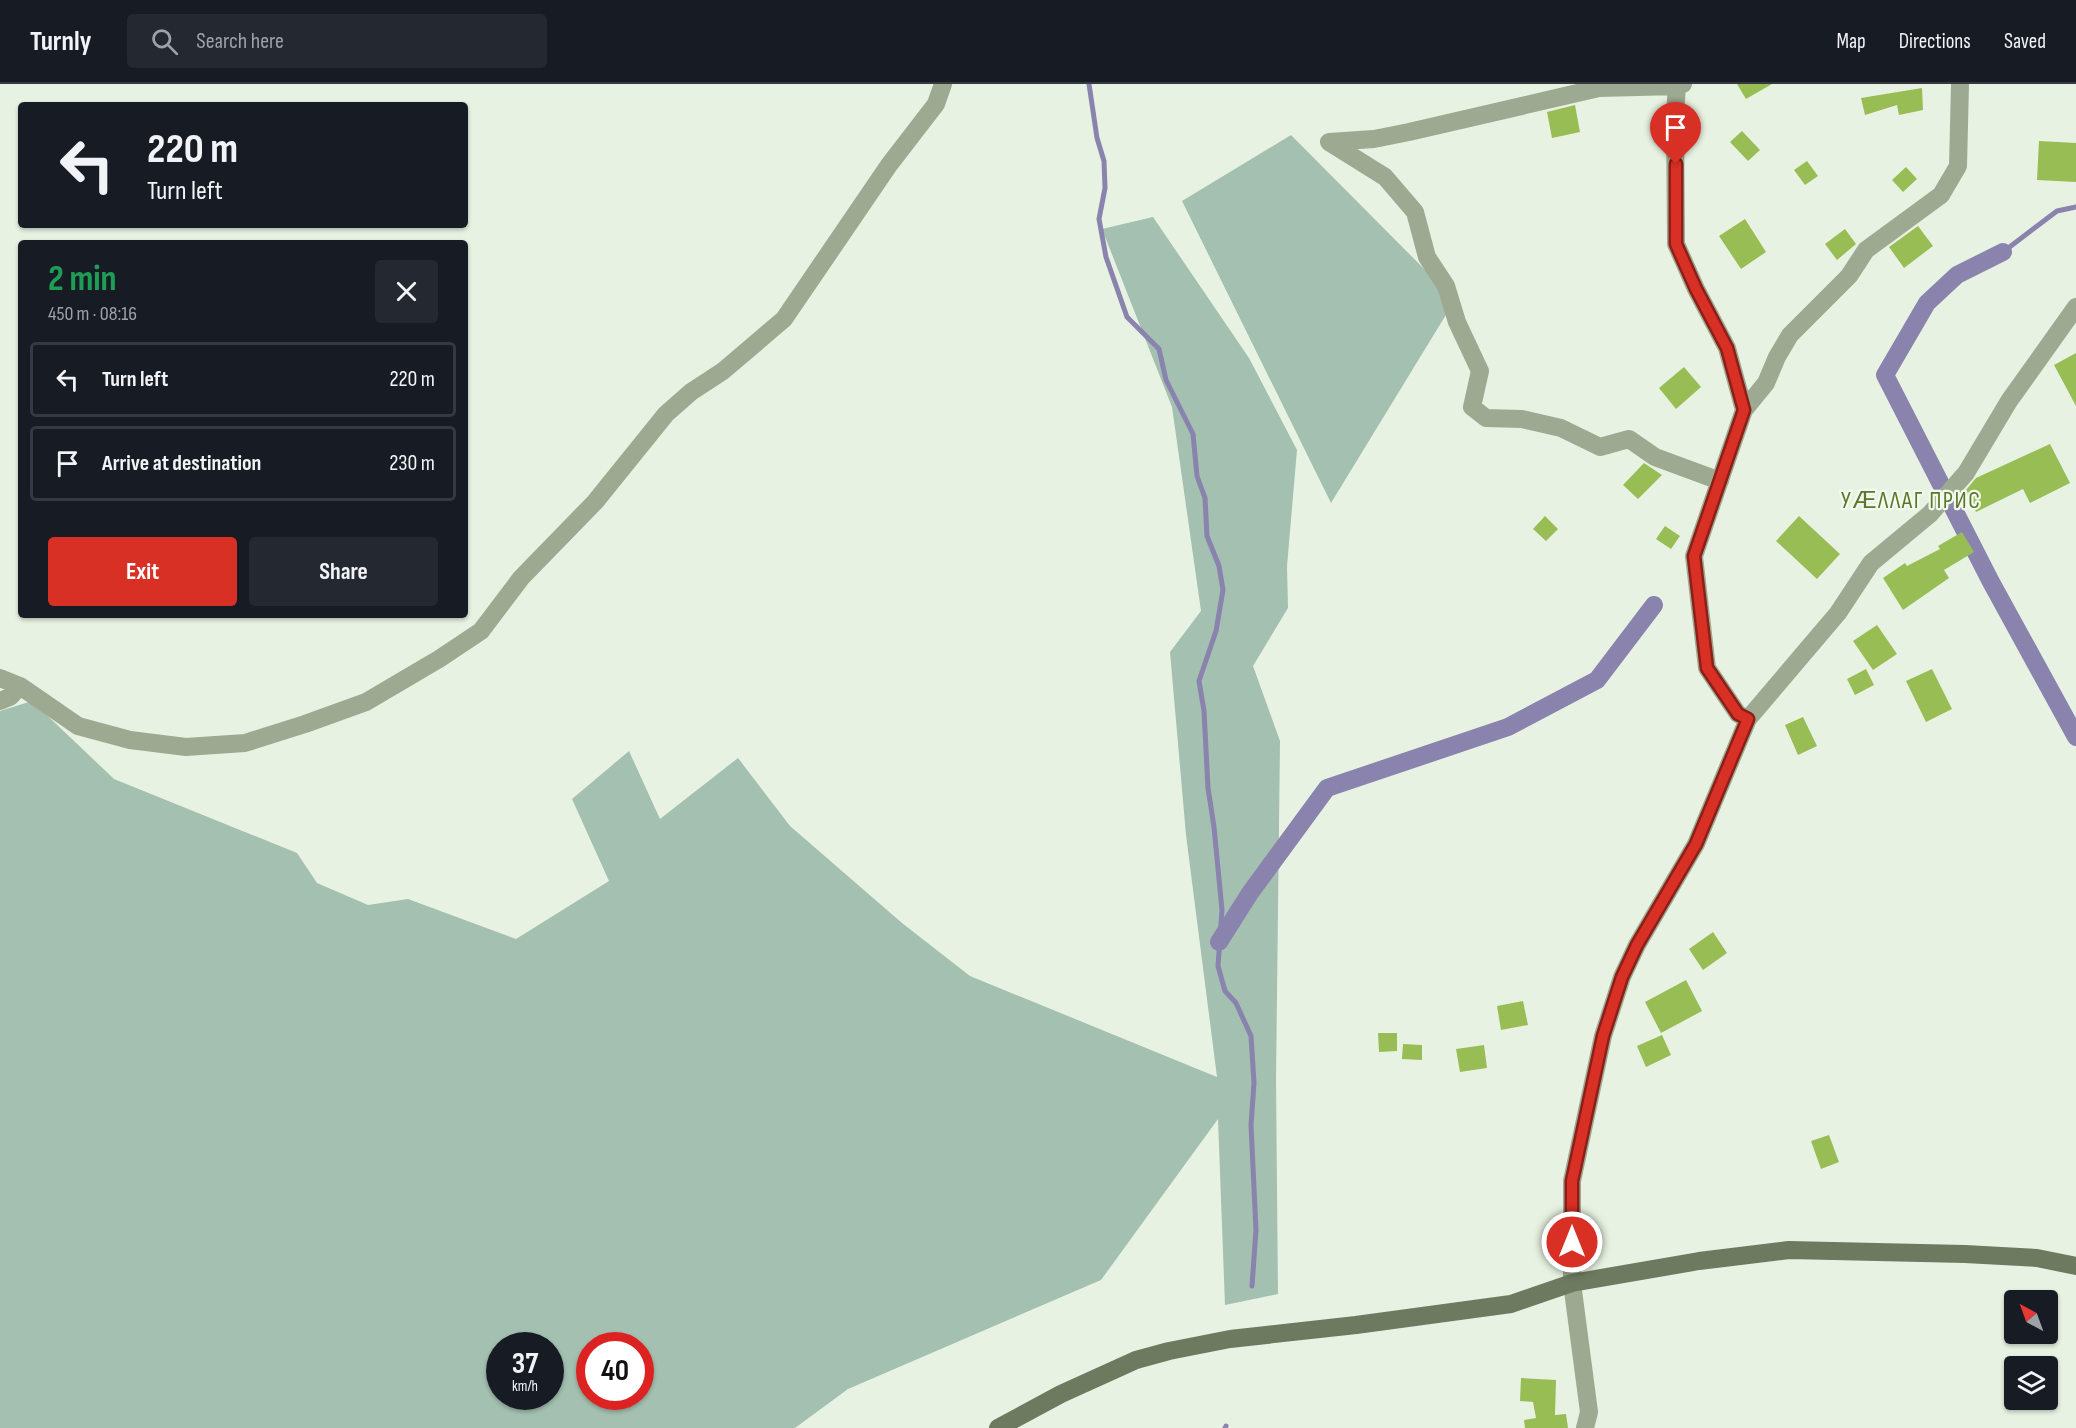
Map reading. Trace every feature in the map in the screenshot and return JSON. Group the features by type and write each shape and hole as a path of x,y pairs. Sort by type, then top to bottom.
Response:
{"main road":[{"path":"998,1428 1061,1394 1125,1365 1169,1351 1230,1339 1511,1304 1572,1283 1699,1261 1789,1250 2037,1258 2076,1266"}],"street":[{"path":"0,678 20,686 78,726 130,740 186,747 244,743 305,724 366,702 439,660 481,631 521,578 595,502 666,414 723,371 784,319 889,165 936,104 944,84"},
{"path":"1748,719 1738,714 1707,668 1694,556 1744,410 1766,383 1790,335 1849,276 1866,250 1941,195 1958,166 1960,84"},
{"path":"1720,482 1654,457 1629,439 1600,447 1561,428 1521,419 1486,418 1472,407 1479,371 1456,322 1446,286 1427,257 1415,212 1385,177 1329,142 1374,139 1409,132 1599,88 1680,85 1675,114 1676,244 1696,289 1727,348 1744,410"},
{"path":"1585,1428 1589,1412 1572,1283 1572,1181 1603,1036 1622,977 1637,945 1696,844 1748,719 1838,613 1871,563 1930,514 1966,472 2009,401 2076,307"},
{"path":"0,701 10,697 20,686"}],"green space":[{"path":"1291,135 1455,300 1331,503 1182,201"},
{"path":"1153,217 1249,358 1297,450 1287,566 1288,608 1253,666 1280,741 1276,1080 1278,1294 1225,1305 1218,1119 1101,1280 848,1389 795,1428 0,1428 0,711 32,701 114,779 297,853 317,883 368,905 408,899 516,939 609,881 572,799 629,751 660,819 738,758 790,826 902,923 970,976 1217,1077 1186,835 1170,652 1201,611 1172,407 1102,229"}],"building":[{"path":"1737,84 1772,84 1746,99"},
{"path":"1922,88 1923,110 1899,115 1897,105 1865,115 1861,98"},
{"path":"1575,105 1580,132 1552,138 1547,112"},
{"path":"1742,131 1760,150 1748,161 1730,142"},
{"path":"2039,141 2076,143 2076,182 2037,180"},
{"path":"1807,161 1818,176 1805,185 1794,170"},
{"path":"1906,167 1917,179 1903,192 1892,180"},
{"path":"1745,219 1766,252 1741,269 1719,236"},
{"path":"1918,226 1933,246 1904,268 1889,247"},
{"path":"1845,229 1856,244 1837,260 1825,244"},
{"path":"2076,353 2076,406 2054,365"},
{"path":"1684,367 1701,387 1676,409 1659,388"},
{"path":"2050,444 2070,483 2030,503 2023,489 1976,512 1966,490 1976,478"},
{"path":"1644,463 1662,475 1638,499 1623,485"},
{"path":"1545,516 1558,529 1546,541 1533,529"},
{"path":"1799,516 1840,554 1817,579 1776,541"},
{"path":"1665,526 1680,536 1671,549 1656,539"},
{"path":"1962,532 1974,552 1944,570 1949,578 1903,610 1883,578 1905,563 1907,566 1940,549 1938,546"},
{"path":"1877,625 1897,654 1873,670 1853,641"},
{"path":"1866,669 1874,685 1855,695 1847,679"},
{"path":"1932,669 1952,709 1926,722 1906,681"},
{"path":"1803,717 1817,746 1798,755 1785,725"},
{"path":"1713,932 1727,953 1703,970 1689,949"},
{"path":"1686,980 1702,1011 1661,1033 1645,1002"},
{"path":"1523,1001 1528,1025 1501,1030 1497,1006"},
{"path":"1378,1033 1397,1033 1397,1051 1379,1052"},
{"path":"1662,1035 1671,1055 1646,1067 1637,1046"},
{"path":"1403,1044 1422,1045 1422,1060 1402,1059"},
{"path":"1484,1045 1487,1068 1460,1072 1456,1049"},
{"path":"1829,1135 1839,1162 1821,1169 1811,1141"},
{"path":"1521,1378 1556,1380 1555,1415 1566,1414 1568,1428 1525,1428 1524,1420 1536,1418 1533,1402 1520,1401"}],"waterway":[{"path":"1089,84 1097,138 1104,161 1105,188 1099,219 1106,257 1127,317 1159,349 1166,380 1193,434 1197,476 1205,498 1207,536 1219,566 1223,590 1216,631 1199,681 1204,711 1208,788 1222,910 1218,966 1225,991 1236,1003 1251,1036 1254,1083 1251,1125 1256,1230 1252,1286"},
{"path":"2003,252 2057,211 2076,207"},
{"path":"2003,252 1957,275 1927,303 1885,375 1991,582 2076,737"},
{"path":"1219,942 1250,893 1327,788 1508,727 1597,680 1654,605"}],"district":[{"name":"УӔЛЛАГ ПРИС","path":"1911,500"}],"route":[{"path":"1572,1242 1572,1181 1603,1036 1622,977 1637,945 1696,844 1748,719 1738,714 1707,668 1694,556 1744,410 1727,348 1696,289 1676,244 1676,164"}]}
